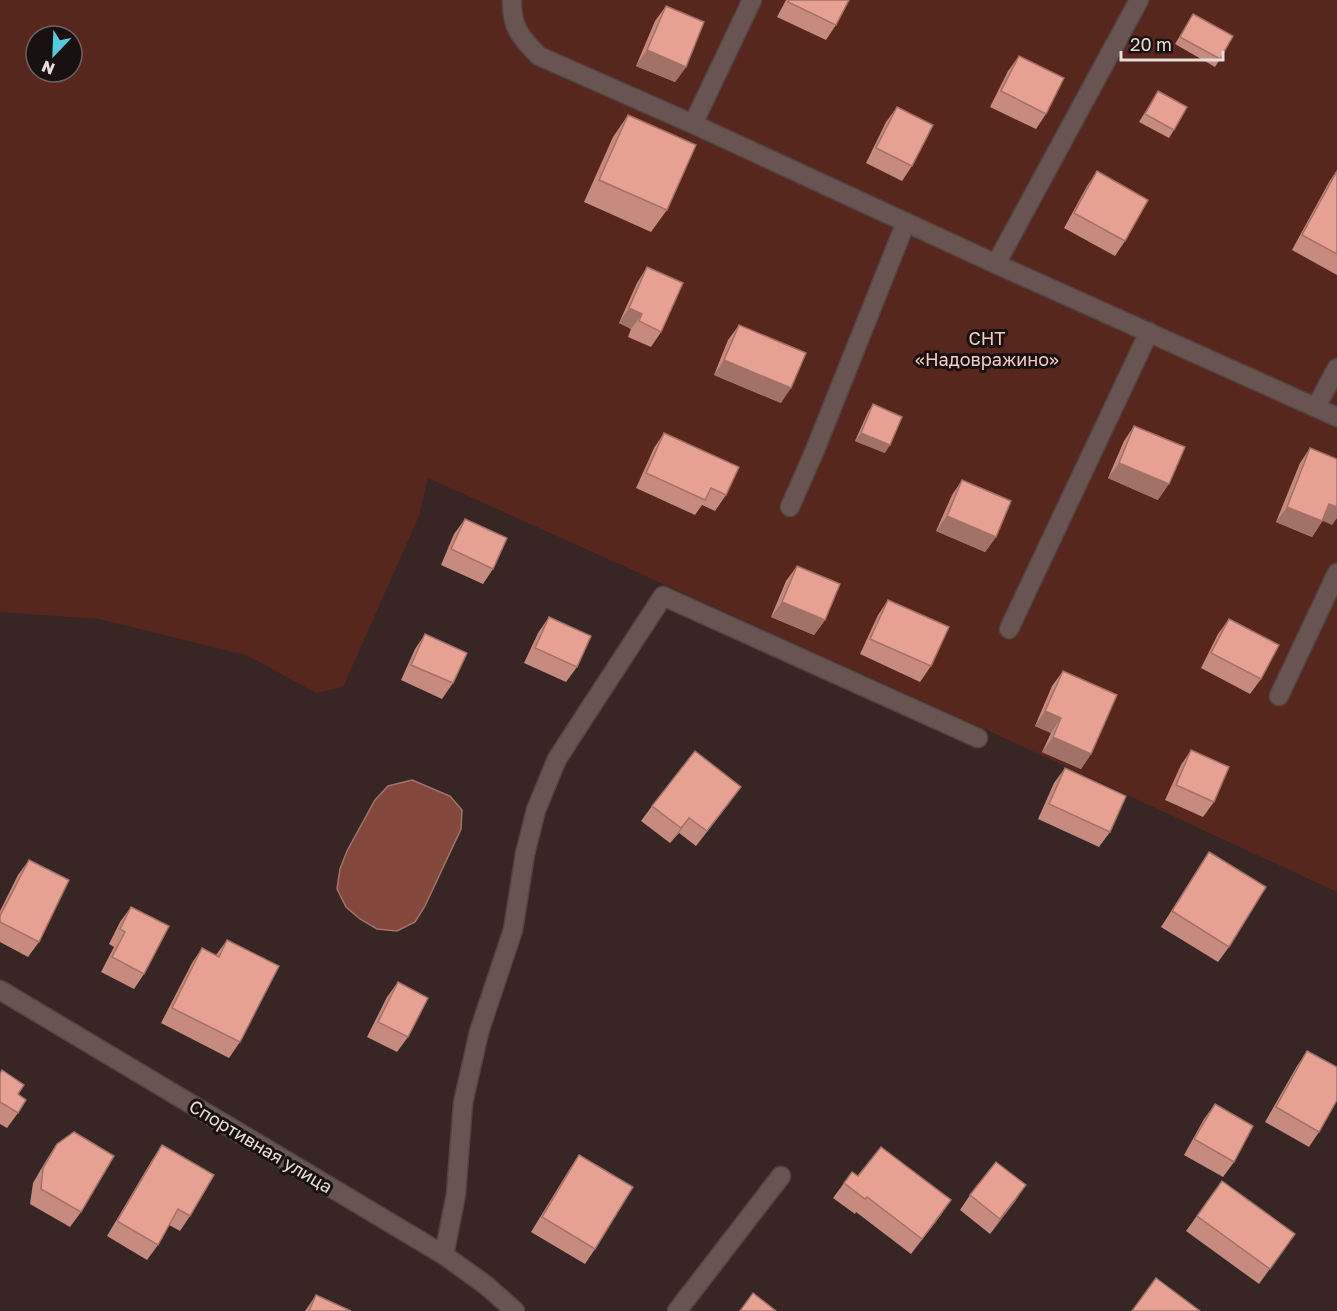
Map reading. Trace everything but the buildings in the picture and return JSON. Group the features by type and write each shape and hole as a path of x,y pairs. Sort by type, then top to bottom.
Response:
{"street":[{"path":"512,0 511,14 521,38 539,56 1337,417"},
{"path":"693,124 752,0"},
{"path":"996,264 1139,0"},
{"path":"790,507 816,450 906,222"},
{"path":"1009,629 1149,332"},
{"path":"1316,407 1337,368"},
{"path":"1279,696 1337,573"},
{"path":"444,1256 456,1194 463,1103 479,1032 513,930 525,854 536,810 556,759 663,596 978,738"},
{"name":"Спортивная улица","path":"0,990 444,1256 487,1286 515,1311"},
{"path":"677,1311 781,1176"}],"green space":[{"name":"СНТ «Надовражино»","path":"0,0 1337,0 1337,892 991,732 428,478 419,516 343,687 316,693 246,655 99,619 0,612"}],"shaded area":[{"path":"412,780 450,796 462,810 461,829 425,906 415,922 397,931 377,929 346,907 337,889 340,869 347,851 375,800 388,786"}]}
